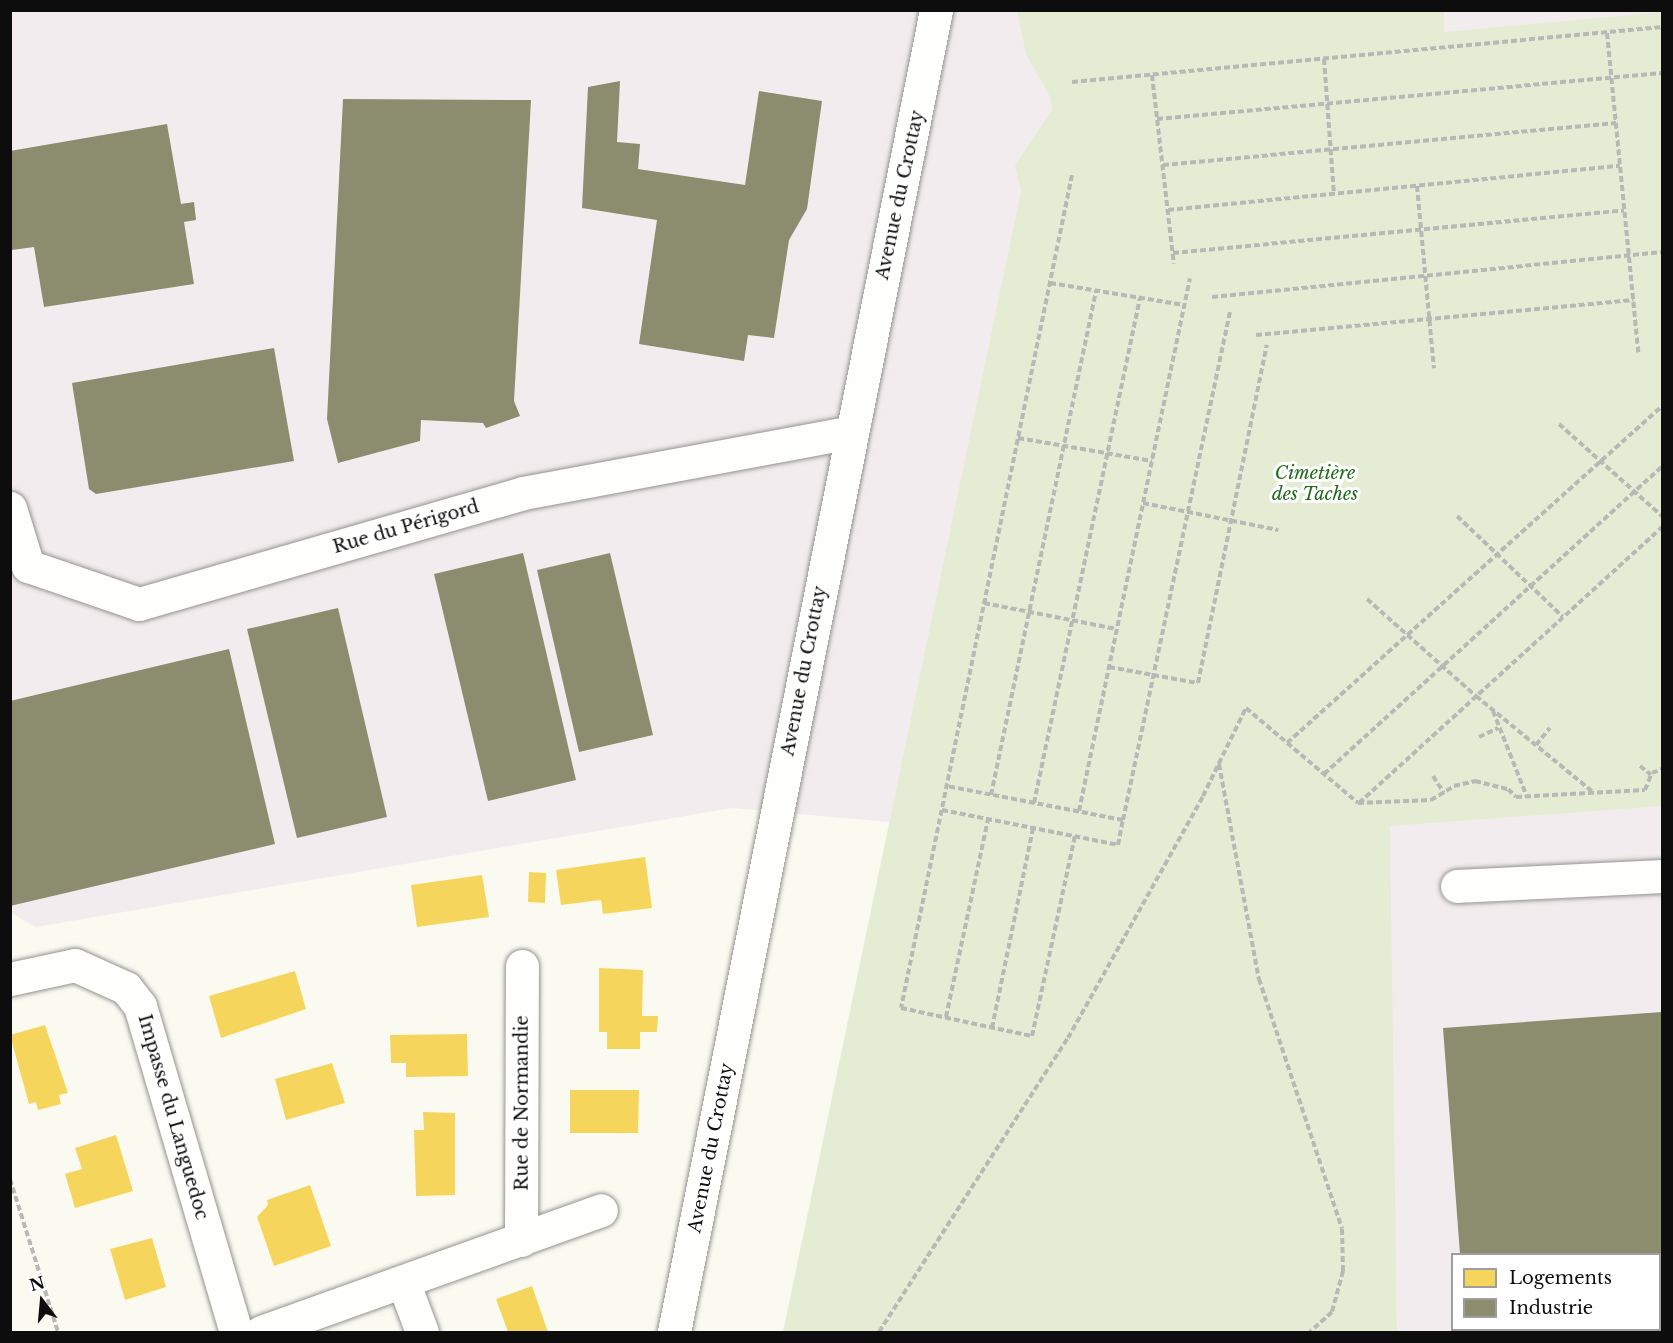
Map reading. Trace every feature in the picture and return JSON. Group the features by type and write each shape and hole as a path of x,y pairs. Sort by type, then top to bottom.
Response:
{"street":[{"name":"Avenue du Crottay","path":"674,1332 936,10"},
{"name":"Rue du Périgord","path":"11,511 28,566 139,604 523,493 851,432"},
{"path":"1457,886 1662,876"},
{"name":"Impasse du Languedoc","path":"10,980 75,966 105,975 126,988 140,1006 236,1332"},
{"name":"Rue de Normandie","path":"521,1240 522,966"},
{"path":"261,1332 404,1284 601,1210"},
{"path":"404,1284 422,1332"}],"path":[{"path":"1072,82 1662,27"},
{"path":"1607,33 1638,352"},
{"path":"1324,59 1334,194"},
{"path":"1157,119 1662,73"},
{"path":"1152,75 1174,264"},
{"path":"1162,165 1616,123"},
{"path":"1168,210 1620,166"},
{"path":"1072,175 901,1008 1032,1036 1075,837"},
{"path":"1418,186 1434,368"},
{"path":"1173,253 1624,210"},
{"path":"1212,297 1662,252"},
{"path":"1079,811 1190,278"},
{"path":"1050,283 1184,305"},
{"path":"991,795 1096,291"},
{"path":"1034,803 1140,298"},
{"path":"1256,335 1633,300"},
{"path":"942,810 1118,845 1230,312"},
{"path":"1109,667 1198,683 1267,345"},
{"path":"1287,743 1662,406"},
{"path":"1559,424 1662,516"},
{"path":"1018,438 1152,461"},
{"path":"1324,774 1662,466"},
{"path":"1143,503 1278,530"},
{"path":"1457,516 1563,617"},
{"path":"1358,803 1662,527"},
{"path":"1367,599 1476,696 1594,793"},
{"path":"984,603 1116,629"},
{"path":"879,1332 1068,1038 1219,762 1246,708 1358,803 1431,800 1454,786 1475,782 1508,789 1516,797 1645,790 1651,776 1662,769"},
{"path":"1493,710 1498,728 1527,797"},
{"path":"1479,737 1498,728"},
{"path":"1536,745 1550,728"},
{"path":"1219,762 1259,979 1342,1229 1343,1270 1332,1312 1310,1332"},
{"path":"1640,766 1651,776"},
{"path":"1433,776 1444,793"},
{"path":"946,786 1123,820"},
{"path":"946,1017 988,819"},
{"path":"992,1028 1033,828"},
{"path":"10,1179 58,1332"}],"shaded area":[{"path":"11,11 1662,11 1662,1332 795,1332 911,824 732,808 36,927 11,913"}],"green space":[{"name":"Cimetière des Taches","path":"1017,11 1444,11 1444,32 1662,12 1662,806 1390,826 1397,1332 783,1332 1021,191 1015,165 1052,110 1050,97 1026,54"}],"building: Logements":[{"path":"645,857 652,908 603,914 601,900 561,905 556,870"},
{"path":"529,872 546,873 545,903 528,902"},
{"path":"482,875 489,917 417,927 411,885"},
{"path":"599,968 643,970 642,1016 658,1016 657,1032 640,1032 640,1049 607,1049 607,1032 599,1032"},
{"path":"295,971 306,1009 221,1038 209,996"},
{"path":"45,1025 68,1093 59,1095 61,1104 38,1110 36,1102 29,1104 10,1035"},
{"path":"467,1034 468,1076 406,1077 406,1063 391,1063 390,1035"},
{"path":"332,1063 345,1103 286,1120 275,1079"},
{"path":"570,1090 639,1090 638,1133 570,1133"},
{"path":"423,1112 455,1113 455,1195 416,1196 414,1130 424,1130"},
{"path":"116,1135 133,1191 75,1208 65,1174 82,1169 75,1148"},
{"path":"310,1185 331,1246 274,1266 257,1217 268,1205 267,1200"},
{"path":"152,1238 166,1287 125,1300 110,1249"},
{"path":"532,1286 548,1332 508,1332 496,1299"}],"building: Industrie":[{"path":"620,81 617,142 640,144 638,169 745,185 759,91 822,101 807,209 789,240 774,338 748,335 744,361 639,344 657,220 582,208 588,87"},
{"path":"343,99 531,100 514,401 520,416 486,428 483,423 421,420 420,441 338,463 327,419"},
{"path":"167,124 181,204 194,202 196,220 184,222 194,284 44,307 34,247 12,250 10,151"},
{"path":"274,348 294,461 96,494 89,489 72,383"},
{"path":"523,553 576,780 488,801 434,574"},
{"path":"610,553 653,735 579,752 537,570"},
{"path":"338,608 387,817 297,838 247,629"},
{"path":"229,649 275,844 10,906 10,701"},
{"path":"1662,1012 1662,1332 1466,1332 1661,1331 1661,1253 1460,1253 1443,1028"}]}
